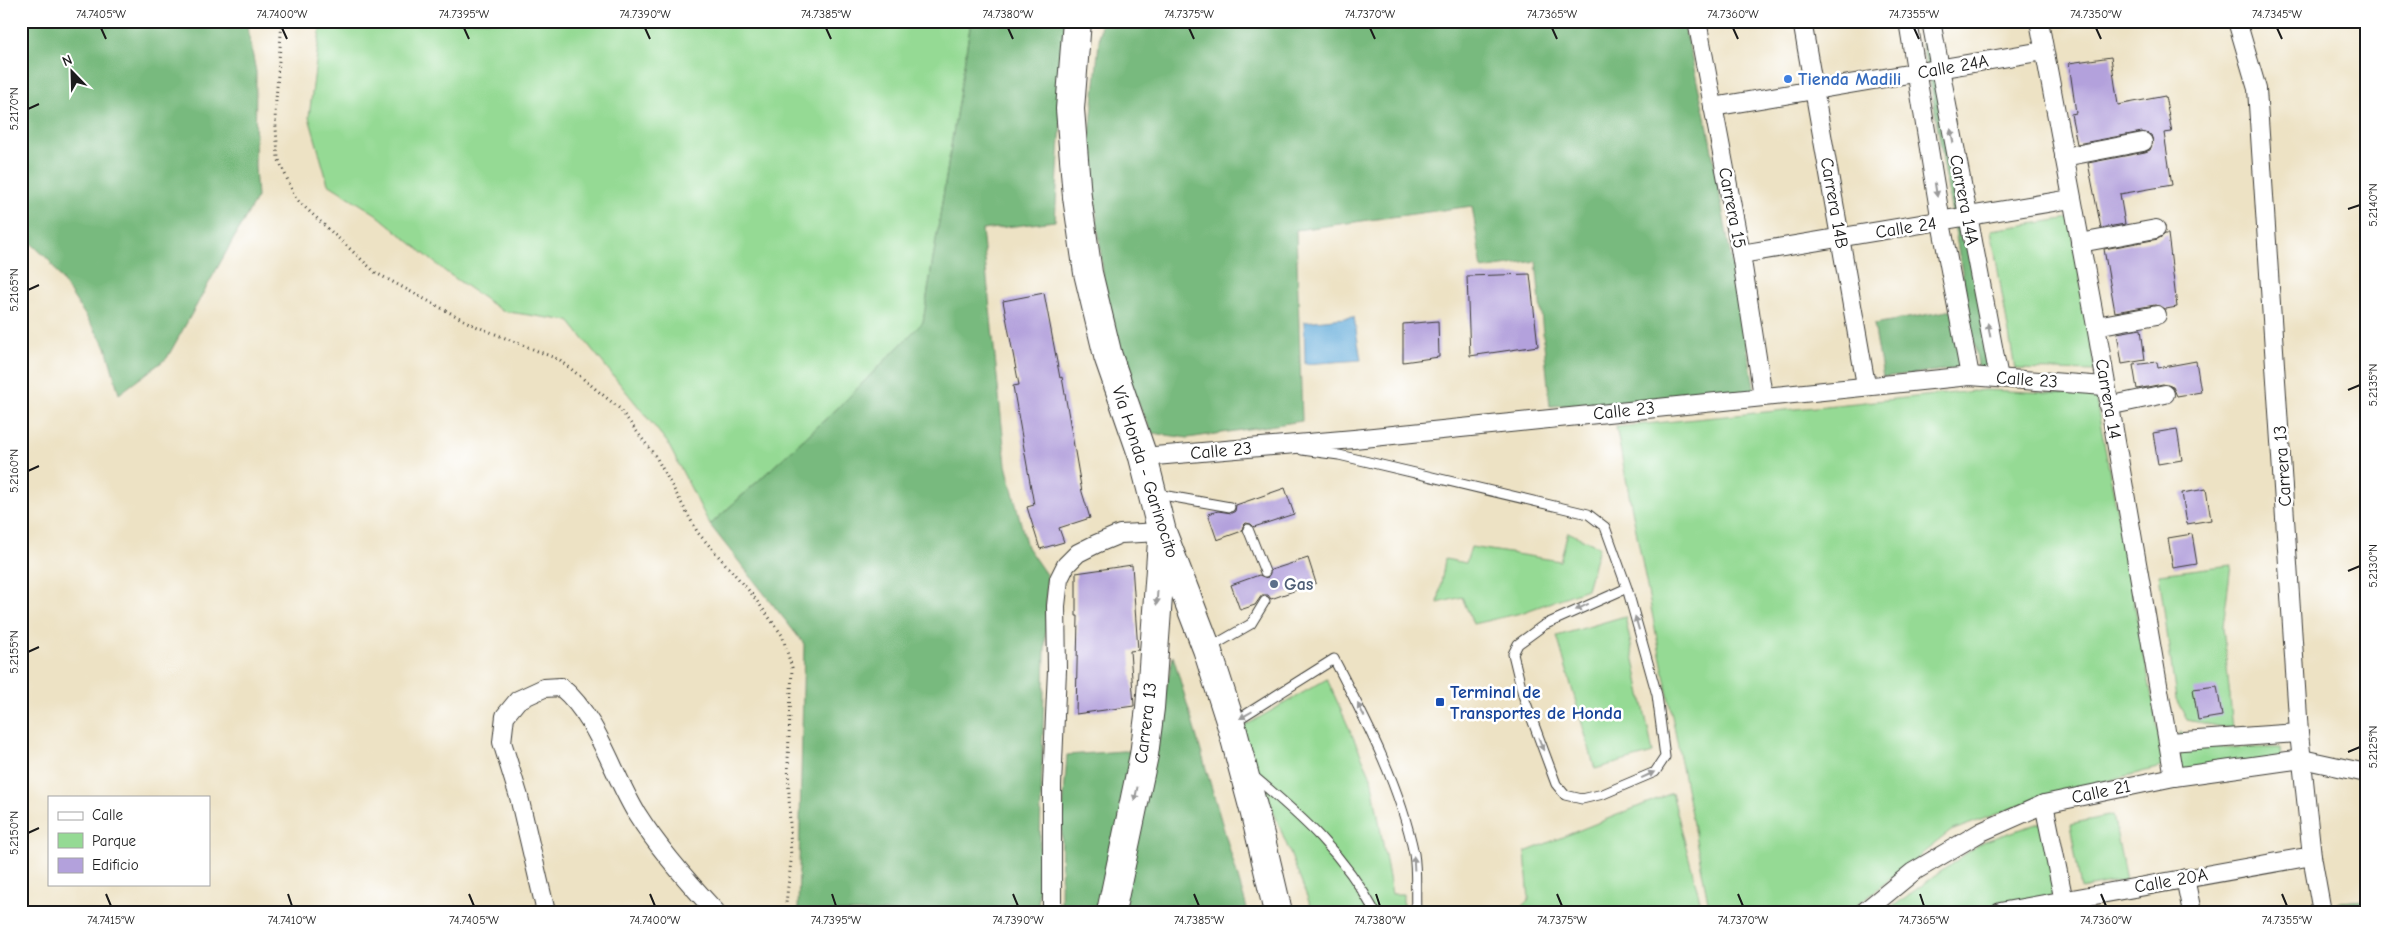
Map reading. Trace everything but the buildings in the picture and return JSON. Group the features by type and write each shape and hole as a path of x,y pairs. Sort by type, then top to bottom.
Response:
{"highway":[{"name":"Vía Honda - Garinocito","path":"1077,21 1070,109 1077,197 1088,273 1108,356 1143,457 1162,532 1207,649 1231,724 1256,814 1278,912"},
{"name":"Carrera 13","path":"1111,912 1144,755 1150,708 1162,532"},
{"path":"1256,814 1295,912"}],"street":[{"name":"Carrera 15","path":"1697,21 1741,254 1763,396"},
{"name":"Carrera 14B","path":"1802,21 1866,385"},
{"name":"Carrera 14A","path":"1908,21 1941,222 1970,376"},
{"name":"Carrera 14A","path":"1931,21 1999,378"},
{"name":"Carrera 14","path":"2039,21 2096,326 2108,406 2174,777"},
{"name":"Carrera 13","path":"2237,21 2257,89 2299,733 2312,856 2322,912"},
{"name":"Calle 24A","path":"1713,106 1813,91 2044,51"},
{"path":"2064,157 2143,142"},
{"name":"Calle 24","path":"1741,254 1967,218 2072,199"},
{"path":"2080,243 2156,229"},
{"path":"2096,326 2157,315"},
{"name":"Calle 23","path":"1143,457 1278,446 1866,385 1970,376 2105,386"},
{"path":"2108,406 2165,394"},
{"path":"1052,912 1052,785 1057,670 1056,606 1059,579 1066,565 1078,553 1096,544 1120,534 1162,532"},
{"path":"546,912 519,797 502,742 505,716 518,700 544,688 561,687 574,698 589,721 637,814 660,846 716,912"},
{"path":"2169,742 2299,733"},
{"name":"Calle 21","path":"1864,912 1913,872 1981,832 2044,804 2174,777 2302,759 2366,773"},
{"path":"2044,804 2065,906"},
{"name":"Calle 20A","path":"2000,912 2065,906 2185,878 2312,856"},
{"path":"2185,878 2192,912"}],"lane":[{"path":"1278,446 1339,456 1588,514 1605,527 1627,588 1657,696 1665,757 1655,772 1603,794 1582,799 1565,795 1556,784 1522,695 1513,654 1518,644 1544,625 1627,588"},
{"path":"1152,493 1230,507"},
{"path":"1248,529 1265,572"},
{"path":"1207,649 1251,624 1266,601"},
{"path":"1231,724 1334,659 1371,730 1400,804 1414,856 1416,912"},
{"path":"1242,766 1306,820 1332,848 1365,894 1375,912"}],"path":[{"path":"282,21 275,113 278,158 296,199 376,273 473,325 560,360 619,408 656,457 698,533 751,593 782,635 792,668 788,760 791,861 785,912"}],"green space":[{"path":"21,21 246,21 256,72 255,167 257,197 167,358 119,394 106,347 49,260 21,234"},
{"path":"316,21 971,21 923,322 841,405 710,525 667,442 569,321 502,311 446,272 376,214 328,184 309,117 320,30"},
{"path":"971,21 1067,21 1055,221 982,230 1006,465 1027,547 1047,576 1038,912 798,912 804,644 710,525 841,405 923,322"},
{"path":"1101,21 1683,21 1708,129 1756,397 1550,406 1536,261 1482,269 1472,206 1296,230 1302,421 1188,438 1152,433 1129,383 1104,283 1089,146"},
{"path":"1918,21 1935,21 1943,65 1926,67"},
{"path":"1944,73 1971,213 1952,215 1929,75"},
{"path":"2070,218 2095,371 2015,369 1991,230"},
{"path":"1974,221 2003,372 1979,371 1954,225"},
{"path":"1953,310 1962,368 1883,377 1874,324"},
{"path":"1985,390 2095,395 2165,766 2037,799 1951,831 1848,912 1710,912 1616,427"},
{"path":"1568,532 1599,547 1587,589 1521,613 1473,624 1462,597 1438,603 1445,559 1466,563 1471,547 1560,561"},
{"path":"2231,565 2223,626 2233,729 2187,720 2176,699 2159,574"},
{"path":"1625,616 1653,753 1595,769 1557,636"},
{"path":"1173,656 1248,912 1118,912"},
{"path":"1327,679 1371,777 1392,894 1403,894 1403,912 1313,912 1241,728"},
{"path":"2180,732 2218,747 2280,748 2281,759 2181,771"},
{"path":"1137,750 1102,912 1061,912 1062,826 1067,755"},
{"path":"1672,793 1703,912 1517,912 1529,900 1525,852"},
{"path":"2113,815 2126,880 2081,889 2070,824"},
{"path":"2045,821 2063,894 1964,912 1885,912 1982,842"},
{"path":"2366,900 2366,912 2329,912 2328,908 2340,902"}],"water":[{"path":"1354,317 1361,360 1305,364 1304,322"}],"place":[{"name":"Tienda Madili","path":"1788,79"},
{"name":"Gas","path":"1274,584"},
{"name":"Terminal de Transportes de Honda","path":"1440,702"}]}
